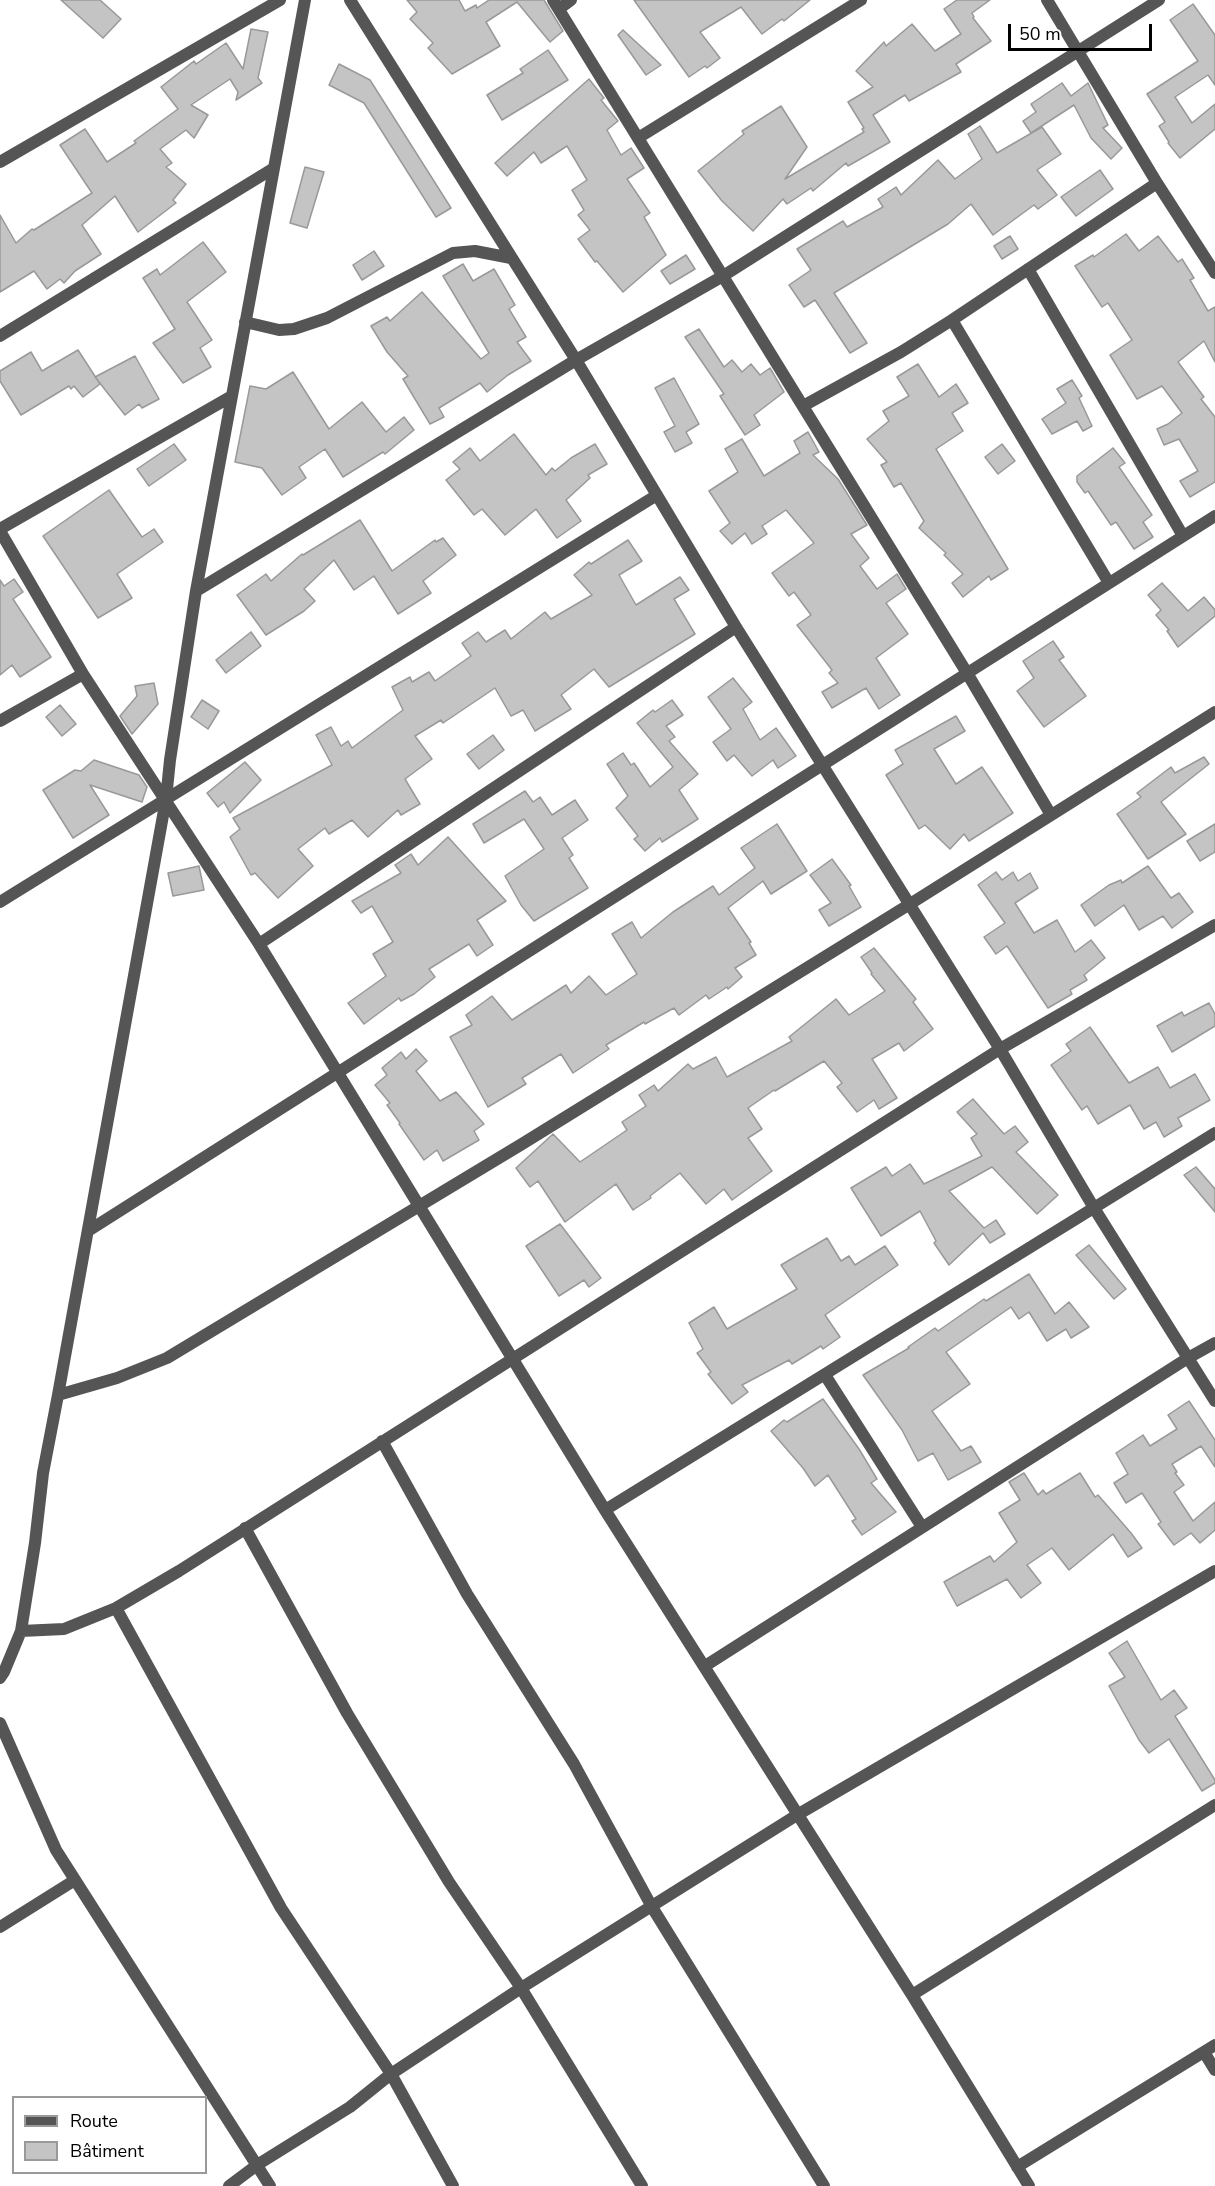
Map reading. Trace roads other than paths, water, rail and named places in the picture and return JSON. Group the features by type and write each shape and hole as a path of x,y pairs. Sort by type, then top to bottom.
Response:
{"street":[{"path":"0,162 280,0"},
{"path":"0,1678 21,1631 43,1473 166,799 195,591 305,0"},
{"path":"350,0 576,360 736,627 1000,1048 1094,1208 1215,1401"},
{"path":"571,0 556,5 968,673 1051,814"},
{"path":"638,138 861,0"},
{"path":"1047,0 1157,183 1215,273"},
{"path":"195,591 576,360 723,276 1159,0"},
{"path":"0,336 274,168"},
{"path":"803,406 901,352 952,320 1157,183"},
{"path":"245,322 279,330 294,329 327,318 453,253 475,251 512,258"},
{"path":"1028,269 1183,536"},
{"path":"952,320 1109,583"},
{"path":"232,396 0,530 83,674 259,944 605,1510 912,1995 1029,2186"},
{"path":"0,902 657,495"},
{"path":"88,1231 1215,516"},
{"path":"259,944 736,627"},
{"path":"0,721 83,674"},
{"path":"58,1395 117,1378 167,1358 910,904 1215,712"},
{"path":"21,1631 64,1629 116,1608 179,1571 1000,1048 1215,925"},
{"path":"605,1510 1215,1133"},
{"path":"705,1666 1215,1342"},
{"path":"825,1375 922,1527"},
{"path":"382,1441 467,1594 574,1764 652,1907 824,2186"},
{"path":"245,1528 347,1713 449,1882 521,1988 642,2186"},
{"path":"230,2186 257,2165 350,2107 391,2074 521,1988 797,1815 1215,1571"},
{"path":"116,1608 281,1908 391,2074 453,2186"},
{"path":"0,1723 56,1850 270,2186"},
{"path":"912,1995 1215,1805"},
{"path":"0,1927 75,1880"},
{"path":"1017,2167 1215,2045"},
{"path":"1204,2052 1215,2070"}]}
